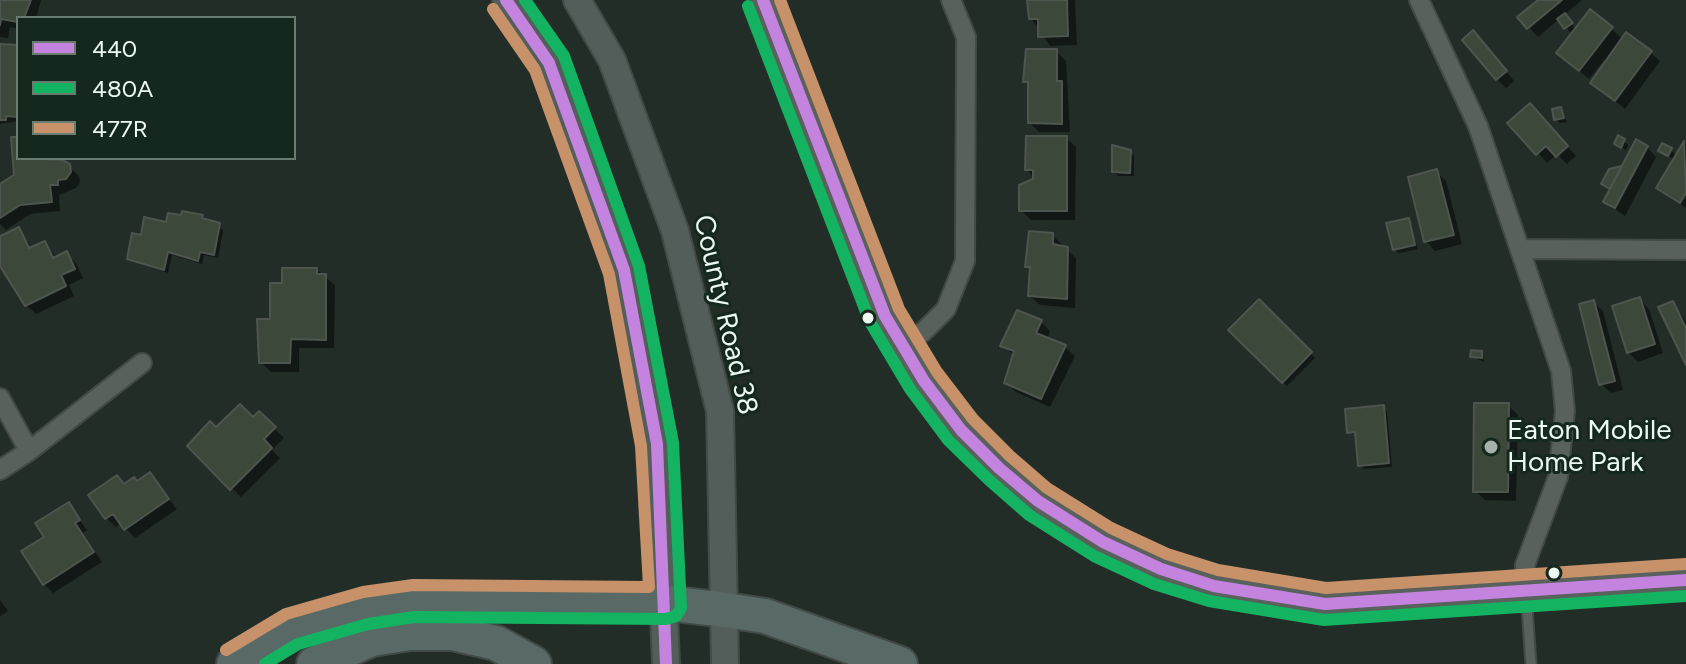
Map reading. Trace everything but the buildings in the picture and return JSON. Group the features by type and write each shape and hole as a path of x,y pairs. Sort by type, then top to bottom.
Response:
{"highway":[{"path":"234,664 292,629 365,608 413,601 666,603 726,610 765,616 900,664"},
{"path":"314,664 372,639 410,633 452,633 496,643 534,664"}],"main road":[{"path":"506,0 549,63 624,270 657,444 666,603 666,664"},
{"name":"County Road 38","path":"577,0 612,60 675,231 720,411 725,664"}],"street":[{"path":"763,0 885,316 924,381 961,430 999,468 1038,501 1090,534 1161,569 1253,595 1325,604 1686,580"},
{"path":"902,345 923,332 946,309 965,261 966,37 951,0"},
{"path":"1419,0 1478,126 1561,371 1565,411 1558,477 1525,565 1526,593"},
{"path":"1520,249 1686,250"},
{"path":"0,470 142,363"},
{"path":"0,398 29,451"}],"lane":[{"path":"1526,593 1531,664"}],"transit line":[{"name":"440","path":"506,0 549,63 624,270 657,444 666,664"},
{"name":"480A","path":"265,664 298,644 368,624 414,617 666,619 676,616 681,608 673,443 639,266 564,56 525,0"},
{"name":"440","path":"763,0 885,316 924,381 961,430 999,468 1038,501 1103,542 1161,569 1214,586 1325,604 1686,580"},
{"name":"477R","path":"780,0 899,309 937,372 973,419 1010,456 1047,488 1111,528 1167,554 1218,570 1326,588 1685,564"},
{"name":"480A","path":"748,6 870,322 910,389 948,440 989,480 1029,515 1094,556 1154,584 1209,601 1324,620 1686,596"},
{"name":"477R","path":"226,650 286,614 363,592 413,585 649,587 641,446 609,274 535,70 493,9"}],"place":[{"name":"Eaton Mobile Home Park","path":"1491,447"}]}
